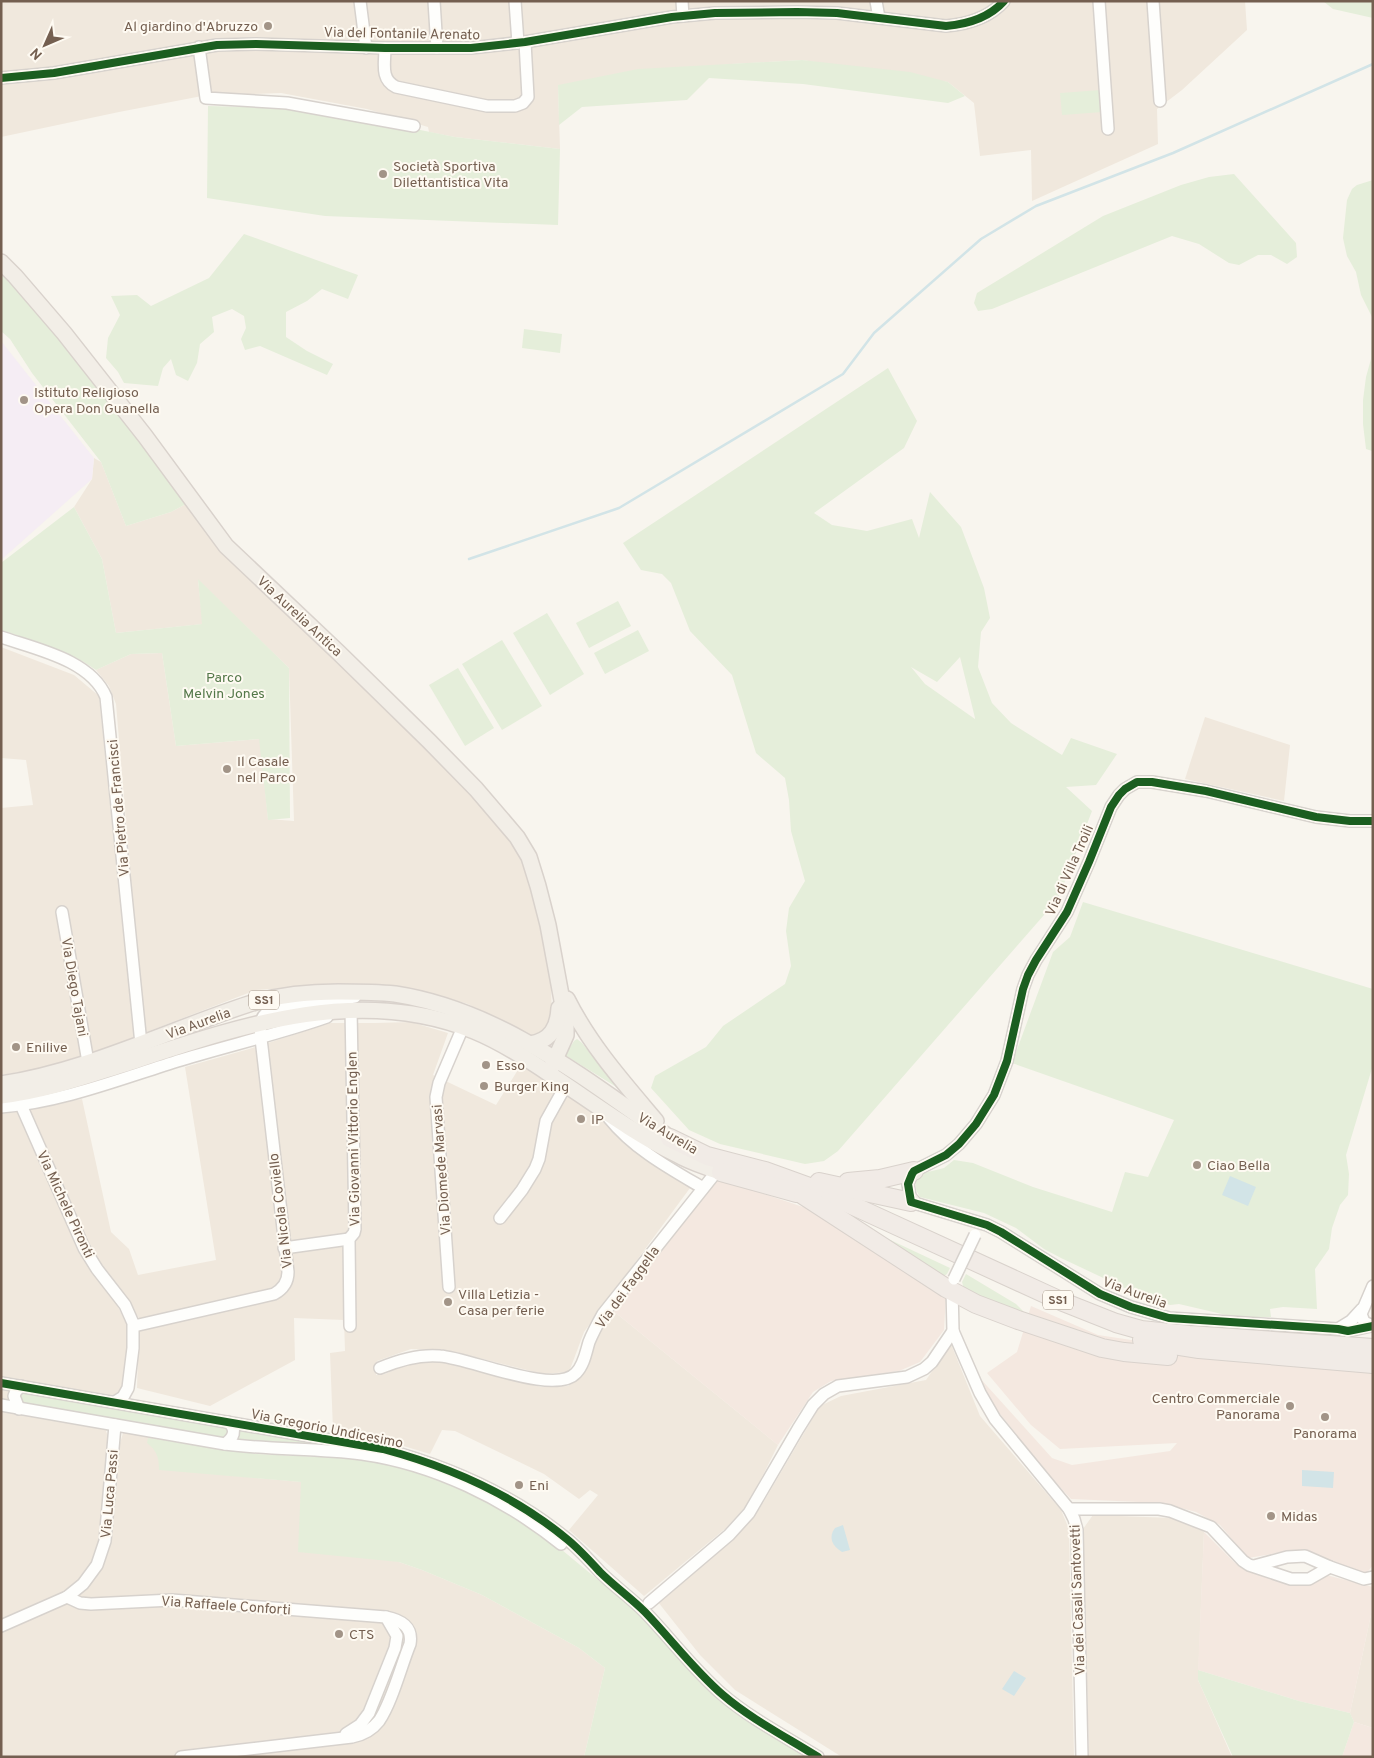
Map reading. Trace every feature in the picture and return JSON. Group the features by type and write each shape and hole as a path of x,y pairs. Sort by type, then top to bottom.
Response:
{"highway":[{"name":"Via Aurelia","path":"670,1138 707,1156 765,1171 823,1192 1100,1318 1131,1328 1189,1335 1373,1348"},
{"name":"Via Aurelia","path":"717,1171 803,1195 1094,1327 1132,1338 1163,1344 1373,1364"},
{"path":"765,1171 911,1202"},
{"path":"822,1182 865,1181 914,1172"},
{"path":"803,1195 953,1286 976,1304 1018,1320 1083,1342 1124,1352 1174,1356 1219,1356 1246,1353"}],"main road":[{"name":"Via Aurelia Antica","path":"1,262 40,304 77,349 226,546 340,653 436,748 485,798 517,837 529,857 538,886 559,984"},
{"path":"552,1067 566,1035 566,1022 559,984"},
{"path":"530,1044 542,1041 555,1029 559,1018 559,984"},
{"path":"559,984 604,1060"},
{"name":"Via Aurelia","path":"1,1084 56,1073 249,1004 287,995 324,992 395,994 455,1009 497,1026 530,1044 566,1085 678,1156 717,1171"},
{"name":"Via Aurelia","path":"1,1096 81,1079 241,1028 280,1018 347,1010 403,1011 462,1026 552,1067 670,1138"},
{"path":"566,1035 572,1032 580,1036 604,1060 670,1138"}],"street":[{"path":"360,1 366,48"},
{"path":"434,1 437,48"},
{"path":"385,48 384,74 389,83 396,87 482,106 521,104 528,97 515,1"},
{"path":"682,1 683,16"},
{"path":"876,1 879,18"},
{"name":"Via del Fontanile Arenato","path":"1,78 54,72 229,44 366,48 481,47 579,34 634,22 716,13 797,12 879,18 938,26 958,25 986,15 1004,1"},
{"path":"1099,1 1108,129"},
{"path":"1153,1 1160,100"},
{"path":"199,48 206,98 287,103 414,126"},
{"name":"Via Pietro de Francisci","path":"1,637 58,657 77,666 94,678 102,687 106,697 140,1044"},
{"name":"Via di Villa Troili","path":"914,1172 942,1158 954,1148 976,1124 994,1095 1007,1061 1023,989 1028,975 1064,917 1111,808 1125,789 1137,782 1152,782 1206,791 1316,817 1350,821 1373,821"},
{"name":"Via Diego Tajani","path":"62,912 88,1062"},
{"path":"261,1039 260,1023 264,1014 274,1009 345,999 369,992"},
{"name":"Via Aurelia","path":"1,1108 67,1096 228,1046 261,1039 347,1010"},
{"name":"Via Giovanni Vittorio Englen","path":"347,1010 355,1229 349,1240 350,1326"},
{"path":"219,1016 227,1015 233,1018 241,1028 237,1039 228,1046"},
{"name":"Via Diomede Marvasi","path":"448,1287 436,1097 439,1083 462,1026"},
{"name":"Via Nicola Coviello","path":"134,1326 274,1294 283,1287 287,1278 261,1039"},
{"path":"81,1079 105,1084"},
{"path":"500,1218 522,1190 535,1169 539,1159 546,1121 566,1085"},
{"name":"Via Michele Pironti","path":"21,1105 84,1248 128,1310 134,1326 129,1383"},
{"name":"Via Aurelia","path":"599,1106 614,1125 633,1143 659,1162 703,1188"},
{"path":"703,1188 717,1171"},
{"path":"911,1202 908,1181 914,1172"},
{"name":"Via dei Faggella","path":"380,1368 409,1358 437,1355 459,1358 541,1381 557,1381 573,1376 580,1368 603,1314 703,1188"},
{"name":"Via Aurelia","path":"911,1202 981,1223 1001,1232 1100,1294 1122,1304 1170,1318 1211,1322 1338,1328 1348,1331 1372,1326"},
{"path":"649,1602 729,1535 749,1513 798,1428 824,1394 838,1386 894,1380 913,1375 932,1362 953,1332 953,1286 981,1223"},
{"path":"284,1248 349,1240"},
{"path":"1372,1326 1364,1322 1362,1318 1373,1286"},
{"path":"1338,1328 1351,1321 1366,1305"},
{"name":"Via dei Casali Santovetti","path":"953,1332 980,1393 995,1419 1069,1509 1074,1519 1077,1530 1082,1757"},
{"name":"Via Gregorio Undicesimo","path":"1,1383 383,1449 449,1470 495,1491 544,1522 576,1546 601,1572 642,1609 703,1676 724,1696 755,1718 818,1757"},
{"path":"115,1402 126,1394 129,1383"},
{"path":"129,1383 140,1407"},
{"path":"20,1409 15,1402 14,1396 21,1386"},
{"name":"Via Gregorio Undicesimo","path":"1,1405 225,1444 253,1448 359,1454 404,1463 464,1484 505,1506 548,1534 586,1564 601,1572"},
{"name":"Via Gregorio Undicesimo","path":"225,1444 234,1432 233,1427 228,1422"},
{"name":"Via Luca Passi","path":"1,1626 67,1597 80,1587 93,1572 104,1545 115,1425"},
{"path":"1069,1509 1159,1509 1170,1511 1210,1527 1243,1562 1291,1579 1309,1579 1330,1567"},
{"path":"1254,1566 1287,1557 1305,1556 1330,1567 1364,1578 1373,1577"},
{"name":"Via Raffaele Conforti","path":"67,1597 90,1604 172,1600 386,1617 395,1632 396,1645 372,1707 365,1719 349,1733 335,1738 181,1757"}],"shaded area":[{"path":"1,1 1245,1 1247,30 1182,90 1157,109 1158,144 1032,201 1031,150 980,156 974,103 948,82 802,60 731,64 558,86 560,149 455,137 429,132 428,127 367,109 281,93 202,96 1,137"},
{"name":"Istituto Religioso Opera Don Guanella","path":"1,341 94,458 92,479 1,560"},
{"path":"94,458 101,462 126,526 171,512 186,504 402,720 499,822 526,866 543,928 551,982 552,1019 545,1033 529,1038 468,1004 430,993 387,987 334,985 256,990 144,1033 116,704 109,686 96,670 131,654 162,653 176,746 260,739 268,819 294,821 289,668 198,580 203,624 116,633 102,559 74,507 92,479"},
{"path":"1,647 74,675 99,696 134,1039 39,1069 1,1075 1,808 33,805 26,760 1,758"},
{"path":"1205,717 1290,745 1284,801 1185,779"},
{"path":"411,1022 448,1033 433,1075 496,1105 521,1065 599,1113 656,1164 690,1188 584,1332 569,1372 543,1374 451,1351 411,1349 377,1361 376,1375 385,1374 413,1361 440,1360 541,1387 568,1386 582,1375 601,1326 610,1323 607,1313 611,1309 778,1445 749,1503 726,1528 644,1596 569,1530 598,1495 590,1490 579,1499 544,1474 455,1431 442,1430 430,1454 387,1441 333,1430 330,1353 345,1351 344,1320 294,1318 295,1360 210,1406 137,1388 139,1318 89,1252 27,1109 82,1099 111,1232 129,1249 138,1275 216,1260 185,1067 330,1023"},
{"path":"17,1112 82,1257 116,1303 129,1329 123,1388 115,1425 166,1433 159,1469 302,1482 399,1562 482,1595 579,1648 605,1668 584,1757 1,1757 1,1628 67,1597 1,1626 1,1114","holes":["115,1425 123,1433 118,1450 113,1451 106,1431"]},
{"path":"1230,1176 1256,1187 1248,1206 1222,1195"},
{"path":"719,1179 824,1214 946,1295 944,1330 920,1362 899,1371 831,1381 813,1392 778,1445 611,1309"},
{"path":"1031,1306 1098,1335 1245,1357 1373,1372 1373,1565 1366,1574 1278,1553 1248,1558 1220,1525 1196,1512 1162,1503 1071,1499 1045,1471 993,1405 978,1376 1052,1458 1072,1465 1170,1451 1177,1443 1060,1449 1031,1425 987,1373 1017,1352"},
{"path":"951,1344 980,1416 1061,1510 1069,1529 1074,1757 842,1757 735,1690 700,1655 658,1602 739,1533 760,1508 820,1406 841,1396 926,1380"},
{"path":"1302,1470 1334,1472 1333,1488 1302,1486"},
{"path":"1093,1515 1172,1518 1194,1525 1204,1532 1198,1680 1232,1757 1089,1757 1083,1529"},
{"path":"843,1525 850,1550 842,1552 832,1541 832,1535 835,1528"},
{"path":"1204,1532 1235,1563 1286,1584 1326,1575 1373,1587 1373,1605 1350,1713 1299,1701 1198,1670"},
{"path":"1373,1605 1373,1728 1354,1722 1350,1713"},
{"path":"1014,1671 1026,1678 1014,1696 1002,1689"},
{"path":"1354,1722 1373,1728 1373,1757 1342,1757"}],"green space":[{"path":"1323,1 1373,1 1373,18 1333,9"},
{"path":"802,60 910,72 948,82 965,96 948,103 803,84 709,78 687,100 582,107 559,125 558,85 638,69"},
{"path":"1101,90 1103,112 1062,115 1060,93"},
{"name":"Società Sportiva Dilettantistica Vita","path":"208,106 316,109 455,137 560,149 558,225 325,216 207,198"},
{"path":"1234,174 1296,243 1297,257 1287,264 1271,255 1258,255 1239,265 1229,263 1199,244 1172,236 992,309 978,311 974,303 977,293 1103,216 1181,185 1209,177"},
{"path":"1373,180 1372,451 1366,449 1363,400 1371,359 1372,317 1361,295 1356,272 1347,256 1343,238 1347,200 1352,189 1357,185"},
{"path":"244,234 358,275 348,299 322,289 307,301 286,312 286,337 307,351 333,364 327,375 260,346 245,350 241,339 246,328 244,316 232,309 212,317 214,332 200,344 197,363 188,381 176,375 171,359 163,368 158,386 124,383 118,372 106,358 108,338 120,315 111,296 137,295 151,306 209,278"},
{"path":"1,271 50,325 186,504 171,512 126,526 101,462 32,373 10,339 1,331"},
{"path":"524,329 562,334 560,353 522,348"},
{"path":"888,368 917,421 904,448 814,513 832,525 867,531 912,519 919,538 930,492 961,527 984,588 990,618 981,632 978,667 992,703 1011,723 1062,755 1071,738 1117,754 1096,785 1066,787 1092,811 1058,899 838,1151 824,1161 805,1164 720,1144 689,1130 651,1088 655,1076 706,1047 723,1026 785,984 791,966 786,931 789,908 805,881 791,831 785,778 756,753 732,675 690,631 671,583 662,574 641,570 623,543","holes":["960,657 975,719 925,684 911,667 937,682"]},
{"name":"Parco Melvin Jones","path":"74,507 102,559 116,633 202,624 198,579 289,668 290,818 268,820 259,739 176,746 162,653 131,654 96,670 63,651 1,630 1,563"},
{"path":"618,601 631,626 589,648 576,623"},
{"path":"547,613 584,674 550,695 513,633"},
{"path":"638,630 649,651 605,674 594,653"},
{"path":"502,640 542,706 502,730 462,664"},
{"path":"458,668 494,728 465,746 429,685"},
{"path":"1083,902 1373,989 1373,1065 1346,1155 1349,1174 1348,1195 1340,1205 1332,1228 1329,1249 1315,1269 1317,1309 1283,1307 1270,1309 1271,1317 1239,1318 1179,1304 1170,1305 1133,1292 1061,1258 1044,1249 1016,1228 984,1213 920,1197 918,1194 916,1186 920,1174 944,1168 954,1160 973,1163 1033,1187 1112,1212 1125,1172 1148,1177 1174,1120 1012,1063 1053,952 1070,937"},
{"path":"577,1039 582,1043 618,1088 565,1055"},
{"path":"869,1230 950,1268 947,1274 942,1277"},
{"path":"966,1274 1016,1304 1027,1315 1010,1312 964,1289 962,1282"},
{"path":"23,1393 224,1426 228,1433 225,1438 23,1405 20,1397"},
{"path":"239,1429 356,1449 237,1441"},
{"path":"148,1438 257,1454 361,1459 386,1463 431,1476 496,1505 556,1545 643,1615 690,1669 808,1757 584,1757 605,1668 579,1648 482,1595 399,1562 298,1552 301,1482 159,1470 157,1455 147,1443"},
{"path":"1198,1670 1299,1701 1350,1713 1354,1722 1342,1757 1233,1757 1198,1680"}],"waterway":[{"path":"469,559 619,508 843,374 874,333 981,239 1036,206 1173,153 1373,64"}],"cycle path":[{"path":"1,78 54,73 217,45 471,48 525,42 672,17 715,13 837,13 946,26 962,24 985,16 1004,1"},
{"path":"1373,821 1350,821 1316,817 1206,791 1152,782 1137,782 1125,789 1111,807 1067,912 1028,975 1023,989 1007,1061 994,1095 976,1124 959,1144 946,1155 914,1171 908,1184 911,1202 987,1225 1100,1294 1131,1307 1169,1318 1348,1331 1373,1326"},
{"path":"1,1383 383,1449 433,1464 480,1484 526,1509 568,1540 605,1577 645,1612 692,1665 723,1695 757,1720 818,1757"}],"place":[{"name":"Al giardino d'Abruzzo","path":"268,26"},
{"name":"Società Sportiva Dilettantistica Vita","path":"383,174"},
{"name":"Istituto Religioso Opera Don Guanella","path":"24,400"},
{"name":"Il Casale nel Parco","path":"227,769"},
{"name":"Enilive","path":"16,1047"},
{"name":"Esso","path":"486,1065"},
{"name":"Burger King","path":"484,1086"},
{"name":"IP","path":"581,1119"},
{"name":"Ciao Bella","path":"1197,1165"},
{"name":"Villa Letizia - Casa per ferie","path":"448,1302"},
{"name":"Centro Commerciale Panorama","path":"1290,1406"},
{"name":"Panorama","path":"1325,1417"},
{"name":"Eni","path":"519,1485"},
{"name":"Midas","path":"1271,1516"},
{"name":"CTS","path":"339,1634"}]}
